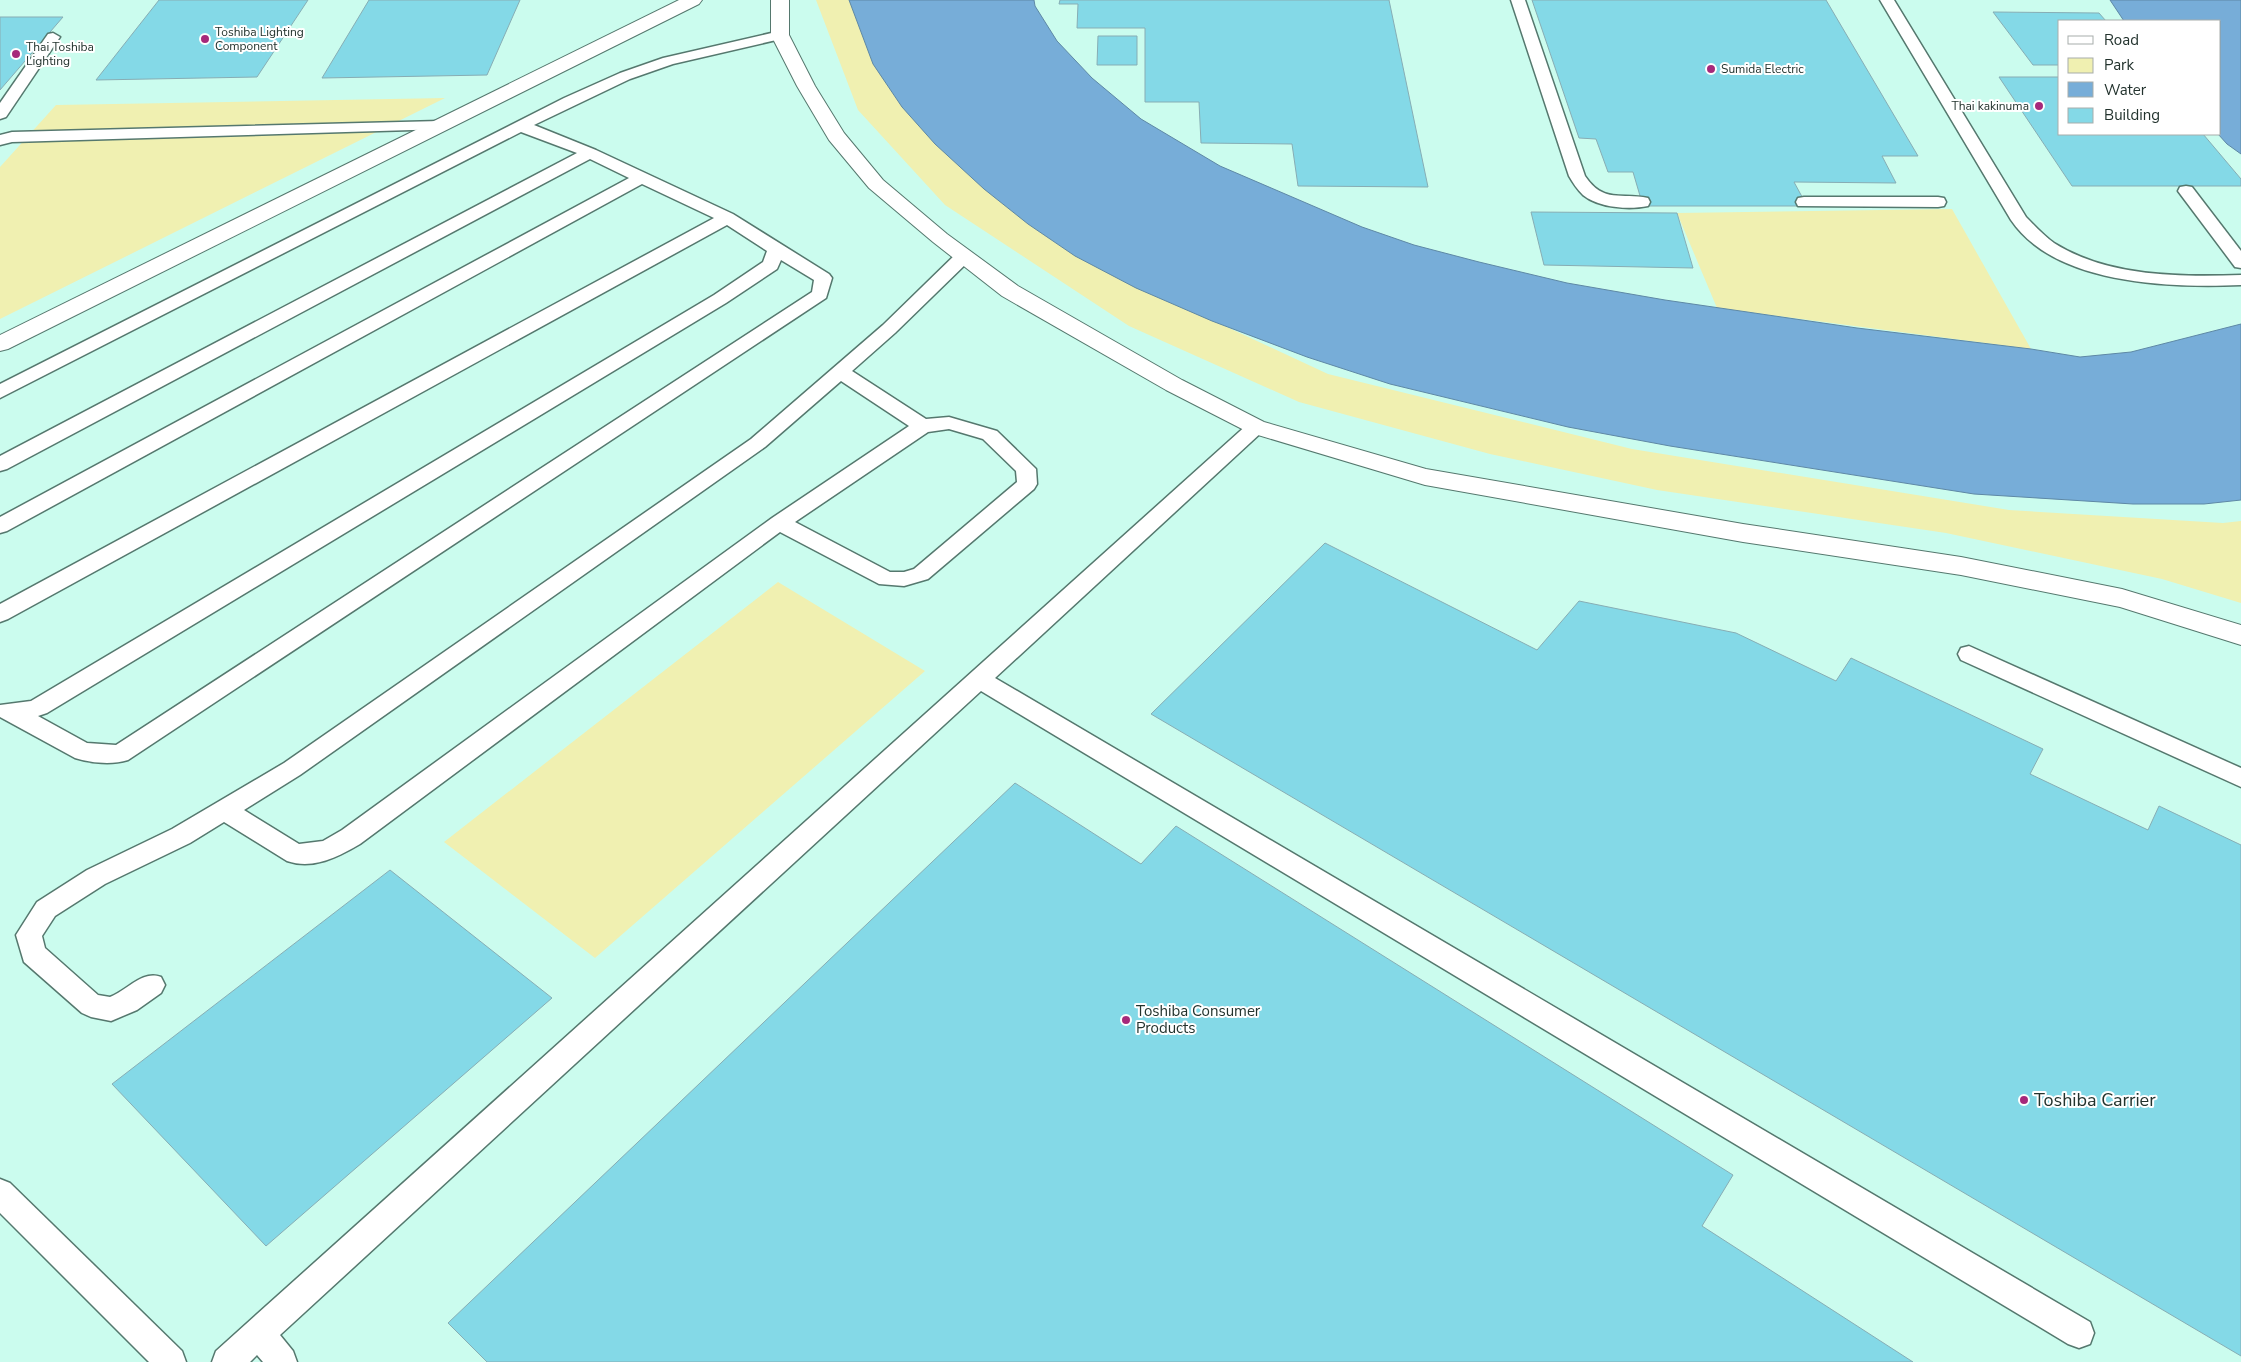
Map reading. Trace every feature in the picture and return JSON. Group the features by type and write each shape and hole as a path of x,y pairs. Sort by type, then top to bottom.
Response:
{"street":[{"path":"0,344 693,0"},
{"path":"780,0 780,35 806,86 836,136 876,184 1010,291 1174,385 1256,427 1425,477 1743,532 1960,566 2122,598 2241,635"}],"lane":[{"path":"1518,0 1577,176 1581,183 1588,191 1602,200 1642,202"},
{"path":"1887,0 2019,220 2036,237 2068,257 2128,274 2213,282 2241,280"},
{"path":"0,392 569,101 625,76 668,61 780,35"},
{"path":"0,114 53,37"},
{"path":"0,140 12,137 440,126"},
{"path":"7,711 83,752 120,754 820,294 823,278 727,218 590,153 520,126"},
{"path":"0,464 590,153"},
{"path":"0,526 642,177"},
{"path":"2186,192 2241,263"},
{"path":"1804,202 1938,202"},
{"path":"0,614 727,218"},
{"path":"7,711 39,707 720,299 771,265 776,249"},
{"path":"152,985 128,1002 111,1009 91,1005 33,954 29,934 46,909 96,877 181,836 292,769 758,442 889,329 964,256"},
{"path":"840,372 923,426"},
{"path":"224,810 296,854 327,851 359,831 779,524 923,426 949,423 990,436 1026,469 1027,484 921,574 904,579 887,579 779,524"},
{"path":"227,1362 1256,427"},
{"path":"1969,654 2241,778"},
{"path":"979,679 2079,1333"},
{"path":"0,1193 171,1362"},
{"path":"259,1333 282,1362"}],"shaded area":[{"path":"0,0 2241,0 2241,1362 0,1362"}],"green space":[{"path":"816,0 854,0 1085,261 1328,374 1632,449 2009,510 2223,523 2241,521 2241,603 2162,579 1946,533 1657,490 1490,454 1299,402 1129,326 945,205 858,110"},
{"path":"445,98 0,319 0,167 56,105"},
{"path":"1952,209 2031,349 1717,308 1677,213"},
{"path":"778,582 925,671 595,958 444,842"}],"water":[{"path":"849,0 1034,0 1035,6 1057,41 1092,78 1141,119 1220,166 1362,227 1414,245 1567,283 1665,300 1857,328 2031,349 2080,357 2131,352 2241,324 2241,500 2204,504 2133,504 1974,494 1670,446 1568,427 1390,384 1307,357 1212,321 1136,288 1075,256 1028,224 984,189 935,144 902,107 873,64"},
{"path":"2110,0 2241,0 2241,154 2227,144 2219,135 2221,135 2221,20 2123,20"}],"building":[{"name":"Toshiba Lighting Component","path":"159,0 308,0 257,77 96,80"},
{"name":"Toshiba Lighting Component","path":"369,0 520,0 487,75 322,78"},
{"path":"1060,0 1389,0 1428,187 1298,186 1292,144 1201,143 1199,102 1145,102 1145,28 1077,28 1078,4 1059,4"},
{"name":"Sumida Electric","path":"1532,0 1826,0 1918,156 1882,156 1896,183 1794,182 1807,206 1643,206 1633,172 1608,172 1596,139 1579,138"},
{"name":"Thai kakinuma","path":"1993,12 2099,13 2105,20 2058,20 2058,65 2033,65"},
{"name":"Thai Toshiba Lighting","path":"0,17 63,17 0,90"},
{"path":"1098,36 1137,36 1137,65 1097,65"},
{"name":"Thai kakinuma","path":"1999,77 2058,77 2058,135 2204,135 2241,179 2241,186 2072,186"},
{"path":"1531,212 1677,213 1693,268 1544,265"},
{"name":"Toshiba Carrier","path":"1325,543 1537,650 1579,601 1736,633 1836,681 1851,658 2043,749 2030,774 2148,830 2159,806 2241,845 2241,1356 1151,714"},
{"name":"Toshiba Consumer Products","path":"1015,783 1141,864 1176,826 1733,1175 1702,1226 1913,1362 487,1362 448,1323"},
{"path":"390,870 552,998 266,1246 112,1084"}],"place":[{"name":"Toshiba Lighting Component","path":"205,39"},
{"name":"Thai Toshiba Lighting","path":"16,54"},
{"name":"Sumida Electric","path":"1711,69"},
{"name":"Thai kakinuma","path":"2039,106"},
{"name":"Toshiba Consumer Products","path":"1126,1020"},
{"name":"Toshiba Carrier","path":"2024,1100"}]}
